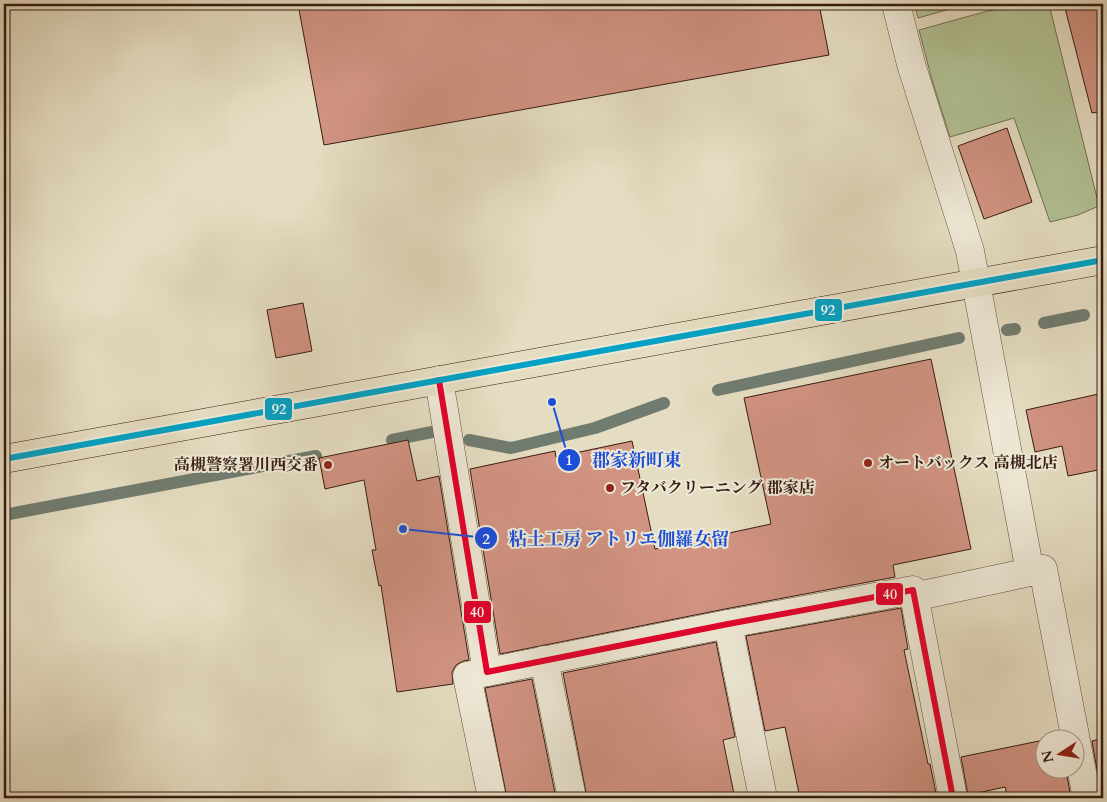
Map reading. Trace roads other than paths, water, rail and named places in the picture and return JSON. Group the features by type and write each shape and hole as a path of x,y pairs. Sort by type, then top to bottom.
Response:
{"main road":[{"path":"4,459 1103,260"}],"street":[{"path":"896,4 911,64 970,251 1030,572"},
{"path":"439,380 487,672"},
{"path":"913,597 1043,569 1087,798"},
{"path":"492,798 467,676 728,624 912,590 953,798"},
{"path":"728,624 763,798"},
{"path":"544,660 572,798"}],"waterway":[{"path":"1044,323 1084,315"},
{"path":"1007,330 1015,329"},
{"path":"718,390 959,338"},
{"path":"469,440 511,448 595,428 664,403"},
{"path":"392,440 432,432"},
{"path":"4,515 316,456"}],"place":[{"name":"郡家新町東","path":"552,402"},
{"name":"オートバックス 高槻北店","path":"868,463"},
{"name":"高槻警察署川西交番","path":"328,465"},
{"name":"フタバクリーニング 郡家店","path":"610,488"},
{"name":"粘土工房 アトリエ伽羅女留","path":"403,529"}]}
